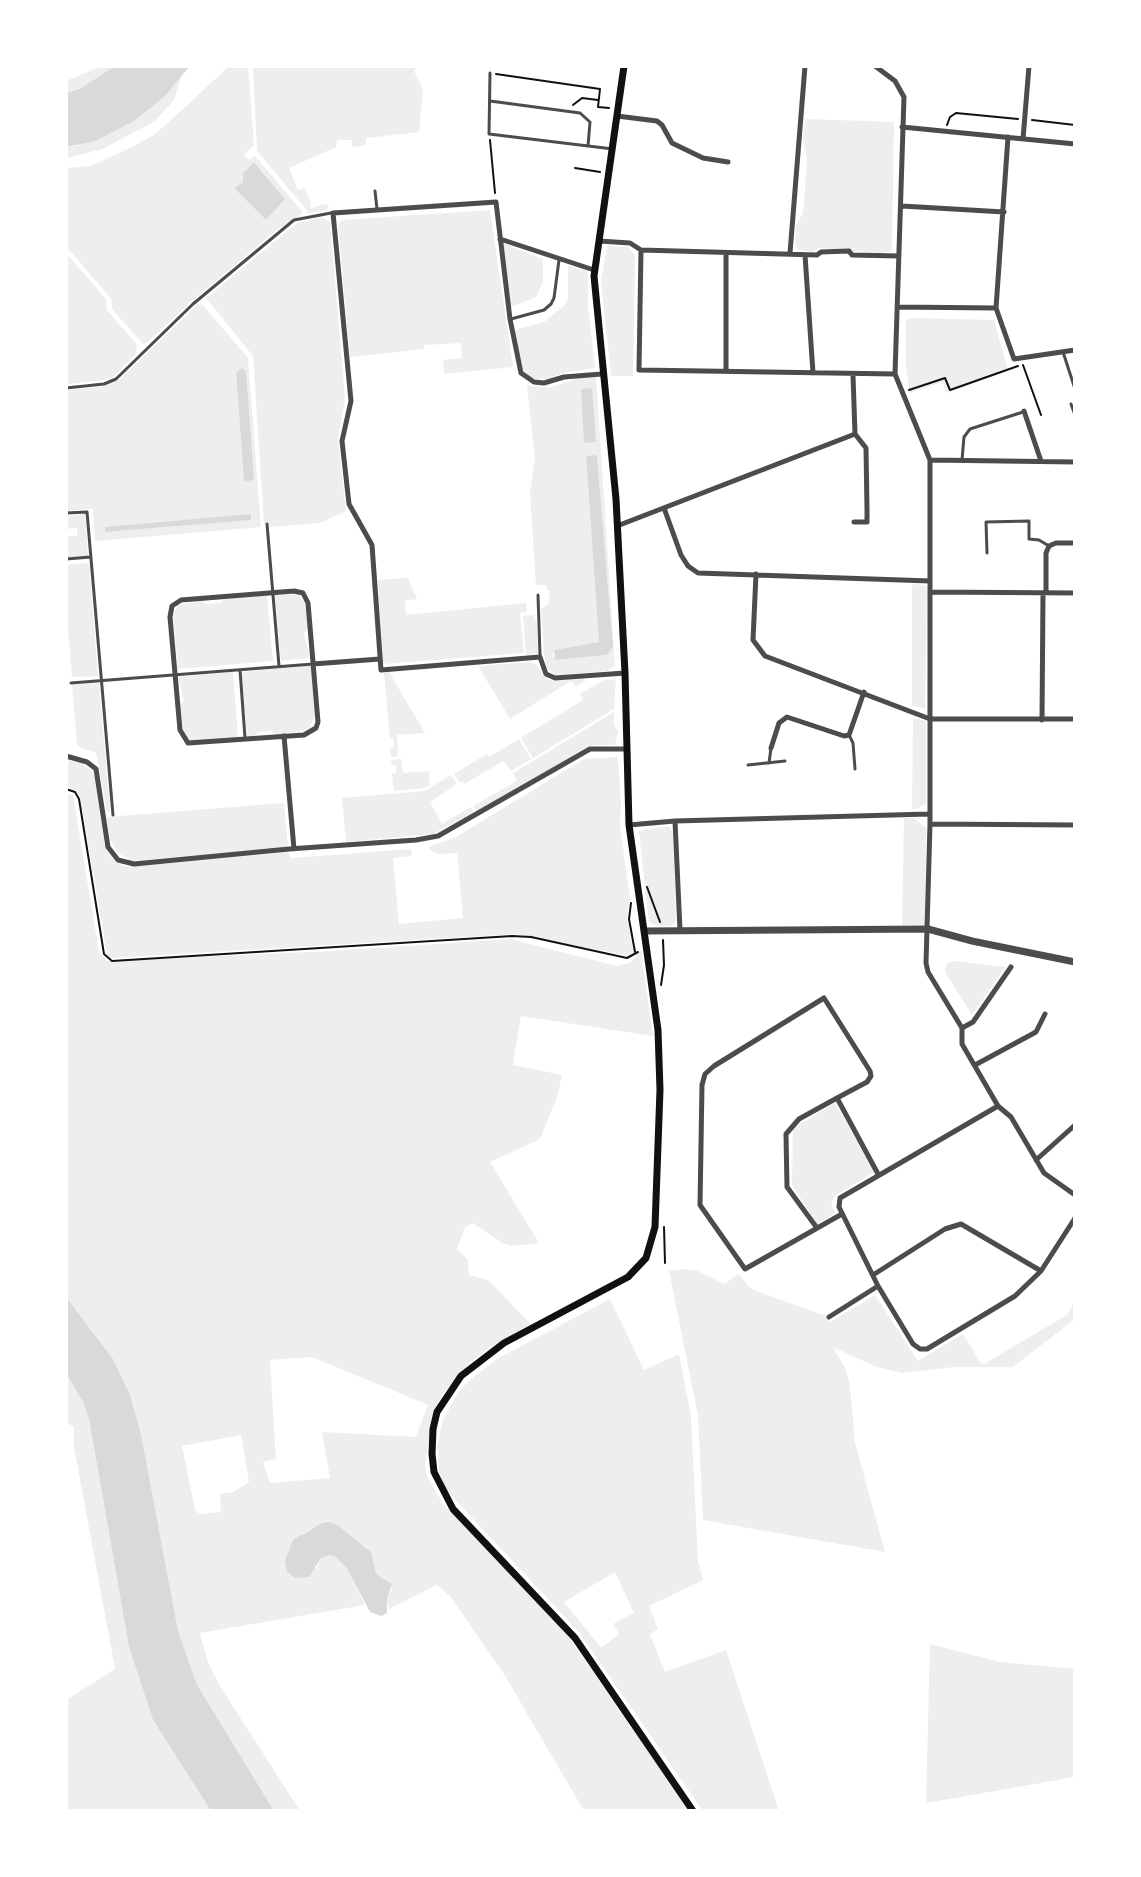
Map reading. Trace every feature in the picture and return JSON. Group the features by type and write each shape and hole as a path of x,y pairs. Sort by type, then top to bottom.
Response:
{"main road":[{"path":"624,66 594,296 617,526 629,825 658,1030 660,1090 655,1227 649,1252 628,1277 504,1343 461,1376 437,1412 432,1454 434,1472 453,1509 575,1638 693,1811"}],"street":[{"path":"790,253 805,66"},
{"path":"875,66 895,81 904,97 895,374 930,460 928,972 962,1028 962,1044 998,1106 1011,1117 1049,1178 1075,1195"},
{"path":"1023,139 1029,66"},
{"path":"618,113 657,121 672,143 703,158 728,162"},
{"path":"902,127 1075,144"},
{"path":"1008,137 996,308 1010,353 1014,359 1021,359 1075,350"},
{"path":"602,374 564,377 544,383 521,373 510,319 496,202 333,213 351,401 342,441 349,504 371,540 381,670 540,657 546,674 555,678 625,673"},
{"path":"902,206 1004,212"},
{"path":"500,239 595,270"},
{"path":"599,241 630,243 641,250 805,255 849,251 852,255 899,256"},
{"path":"641,250 639,370 895,374"},
{"path":"726,253 726,369"},
{"path":"805,255 813,374"},
{"path":"898,307 996,308"},
{"path":"853,375 855,434 866,448 867,510 867,522 854,522"},
{"path":"1024,411 1041,461"},
{"path":"617,526 855,434"},
{"path":"930,460 1075,462"},
{"path":"664,508 681,555 688,566 698,573 930,581"},
{"path":"1042,720 1046,553 1049,546 1056,543 1075,543"},
{"path":"756,574 753,640 765,656 930,719 1075,719"},
{"path":"300,591 306,596 313,664 318,722 311,732 188,743 180,730 170,617 175,603 181,600 300,591"},
{"path":"930,592 1075,593"},
{"path":"313,664 380,659"},
{"path":"771,748 779,723 787,717 849,735 864,692"},
{"path":"284,736 294,849"},
{"path":"66,756 87,762 96,769 108,847 114,856 123,863 150,863 438,836 590,749 626,749"},
{"path":"629,825 929,814"},
{"path":"675,821 680,930"},
{"path":"930,824 1075,825"},
{"path":"645,931 928,929 1075,962"},
{"path":"962,1028 973,1022 1011,967"},
{"path":"817,1228 787,1187 786,1134 799,1119 867,1082 871,1076 824,998 705,1074 702,1085 700,1205 745,1269 842,1214"},
{"path":"975,1065 1036,1032 1045,1014"},
{"path":"837,1098 878,1174"},
{"path":"998,1106 840,1198 842,1214 878,1286 913,1344 927,1349 1015,1296 1041,1271 1075,1218"},
{"path":"1036,1160 1075,1125"},
{"path":"873,1275 945,1229 961,1224 1041,1271"},
{"path":"829,1317 878,1286"}],"lane":[{"path":"490,73 489,134 613,149"},
{"path":"490,101 580,113 590,122 588,146"},
{"path":"375,191 377,209"},
{"path":"66,388 104,384 116,379 193,304 294,220 333,213"},
{"path":"510,319 544,310 551,304 559,260"},
{"path":"1063,352 1075,389"},
{"path":"1071,404 1075,415"},
{"path":"962,460 964,437 970,429 1024,411"},
{"path":"66,513 87,512 113,815"},
{"path":"987,553 986,522 1029,521 1029,539 1049,546"},
{"path":"267,524 279,666"},
{"path":"66,559 91,557"},
{"path":"538,595 540,657"},
{"path":"71,683 313,664"},
{"path":"240,670 245,740"},
{"path":"849,735 853,743 855,769"},
{"path":"769,763 771,748"},
{"path":"748,765 785,761"}],"path":[{"path":"490,73 600,89 598,107 618,113"},
{"path":"566,111 582,98 598,100"},
{"path":"945,131 950,117 956,113 1075,125"},
{"path":"489,134 496,202"},
{"path":"575,168 609,173"},
{"path":"901,393 945,378 950,390 1020,365 1021,359"},
{"path":"1021,359 1041,415"},
{"path":"66,789 75,792 79,799 104,954 112,961 512,936 531,937 627,958 635,953"},
{"path":"637,874 645,879 662,930"}],"shaded area":[{"path":"102,66 115,66 66,94 66,81"},
{"path":"115,66 190,66 164,97 134,121 95,141 66,147 66,94"},
{"path":"248,66 254,146 244,154 249,160 255,156 302,214 278,229 144,345 112,309 112,300 66,246 66,168 91,166 155,134 228,67","holes":["255,162 285,199 266,220 234,188 243,182 246,169"]},
{"path":"253,66 419,66 414,71 423,89 419,132 366,138 366,145 352,147 352,140 337,140 336,147 289,168 298,190 304,188 311,202 310,209 329,205 327,210 309,213 257,151"},
{"path":"181,77 174,100 155,121 103,149 66,158 66,147 75,146 163,97"},
{"path":"805,119 894,122 892,251 881,253 819,248 813,252 799,250 795,245 796,226 803,213 805,191"},
{"path":"254,162 285,199 266,220 234,188 243,182 243,173"},
{"path":"490,210 513,367 444,374 443,360 462,358 461,343 424,345 424,349 350,357 338,225 342,220"},
{"path":"321,217 330,222 345,398 338,440 346,511 320,523 269,527 269,523 264,524 253,356 206,298 297,223"},
{"path":"503,243 543,259 543,282 536,297 511,307"},
{"path":"607,246 629,247 635,255 633,376 611,376 601,281"},
{"path":"66,253 106,299 107,310 137,345 136,354 113,377 69,384 66,381"},
{"path":"568,266 588,271 588,307 595,368 535,379 525,374 515,330 544,322 564,306 568,298"},
{"path":"198,304 203,305 248,358 261,527 95,541 93,509 66,511 66,390 100,387 119,380","holes":["244,369 254,479 247,482 244,481 236,373","251,515 250,520 105,532"]},
{"path":"906,320 994,320 1008,371 947,393 942,382 910,393 906,366"},
{"path":"242,368 246,371 254,479 247,482 244,481 236,373"},
{"path":"596,377 615,665 608,671 555,675 546,667 541,609 548,604 550,591 547,585 536,585 530,492 535,459 527,385 549,388 575,379","holes":["581,389 592,389 594,443 587,443","586,456 597,456 613,647 607,655 556,660 554,650 599,642"]},
{"path":"592,388 596,442 587,443 584,442 581,389"},
{"path":"597,455 613,647 607,655 555,660 554,650 599,642 586,456"},
{"path":"85,514 88,556 66,558 66,536 77,536 77,528 66,529 66,516"},
{"path":"251,514 251,520 105,532 105,527"},
{"path":"89,563 98,676 72,677 66,565"},
{"path":"408,578 417,599 405,601 406,615 526,603 527,612 520,613 524,653 383,664 378,580"},
{"path":"912,584 927,588 925,709 912,705"},
{"path":"297,594 305,602 308,628 304,633 310,658 281,661 275,595"},
{"path":"267,595 273,661 178,669 173,615 178,605 201,601 206,604 220,603 225,599"},
{"path":"533,615 537,624 538,654 526,655 523,616"},
{"path":"530,662 552,681 584,679 585,681 576,687 571,681 510,719 478,666"},
{"path":"311,665 315,716 308,730 276,735 271,731 258,732 255,736 247,737 241,672"},
{"path":"233,672 238,738 192,741 187,738 183,731 180,705 184,701 178,677"},
{"path":"389,672 425,733 397,735 398,756 391,757 390,748 394,747 394,739 390,739 384,673"},
{"path":"616,679 614,709 533,758 521,738 583,700 580,694 604,680"},
{"path":"99,683 110,812 107,812 96,752 82,749 77,744 72,685"},
{"path":"614,712 614,725 618,731 615,745 592,745 477,812 473,806 517,781 513,773"},
{"path":"913,718 926,721 926,803 917,809 912,809"},
{"path":"519,739 531,759 511,771 504,761 464,784 454,774 487,754 489,757"},
{"path":"618,757 620,824 630,899 627,918 633,951 630,956 516,934 111,958 107,955 80,796 66,787 66,760 81,763 91,770 95,777 105,847 114,861 126,867 288,852 291,858 411,849 412,856 393,858 399,924 463,918 457,853 438,854 429,847 456,837 584,759"},
{"path":"401,759 403,773 429,771 430,785 394,791 392,774 396,773 396,765 392,765 391,760"},
{"path":"451,775 457,784 430,802 442,824 471,807 474,813 433,834 346,842 342,798 425,791"},
{"path":"66,794 73,795 99,952 107,961 510,939 617,966 630,963 641,950 653,1036 521,1016 513,1065 562,1075 557,1097 540,1139 490,1162 539,1243 512,1246 502,1243 473,1223 465,1227 457,1249 468,1260 469,1275 488,1280 531,1324 473,1360 454,1379 433,1415 425,1463 426,1474 443,1504 562,1628 690,1811 584,1811 504,1674 450,1596 437,1585 389,1609 387,1599 392,1588 376,1574 367,1548 339,1526 311,1529 301,1534 316,1569 321,1558 334,1556 346,1567 365,1605 200,1633 208,1663 220,1686 300,1811 274,1811 197,1685 178,1631 141,1434 130,1395 113,1359 66,1297","holes":["312,1357 428,1405 416,1437 322,1432 330,1478 270,1483 263,1462 276,1459 270,1360","241,1435 249,1482 233,1492 220,1494 221,1512 200,1514 195,1510 182,1446"]},
{"path":"284,803 288,846 280,848 132,861 118,853 110,839 107,817"},
{"path":"904,818 914,818 926,828 925,925 902,925"},
{"path":"669,826 673,833 676,921 671,926 658,926 649,922 639,831"},
{"path":"953,961 1006,967 972,1015 945,972 946,964"},
{"path":"835,1103 875,1172 836,1195 831,1203 835,1213 817,1224 792,1185 793,1128"},
{"path":"669,1271 698,1271 724,1284 739,1274 750,1288 826,1316 830,1322 875,1295 918,1361 963,1334 982,1365 1067,1315 1075,1301 1075,1319 1013,1367 954,1367 902,1373 877,1367 833,1347 846,1370 855,1443 885,1552 703,1520 698,1415"},
{"path":"66,1297 113,1359 130,1395 141,1434 178,1631 197,1685 274,1811 211,1811 153,1720 129,1647 89,1419 66,1373"},
{"path":"610,1299 644,1370 679,1354 691,1416 698,1561 703,1580 649,1606 658,1629 650,1634 665,1672 726,1650 779,1811 703,1811 578,1631 447,1491 439,1471 437,1445 443,1420 459,1391 495,1360","holes":["615,1572 634,1613 613,1624 619,1634 601,1648 564,1602"]},
{"path":"66,1373 89,1419 129,1647 153,1720 211,1811 66,1811 66,1700 115,1669 74,1447 74,1427 66,1422"},
{"path":"329,1522 339,1526 371,1552 376,1574 392,1584 387,1613 381,1616 370,1612 346,1567 334,1556 321,1558 309,1577 295,1578 287,1572 285,1560 293,1540"},
{"path":"930,1644 1000,1662 1075,1669 1075,1777 926,1803"}]}
